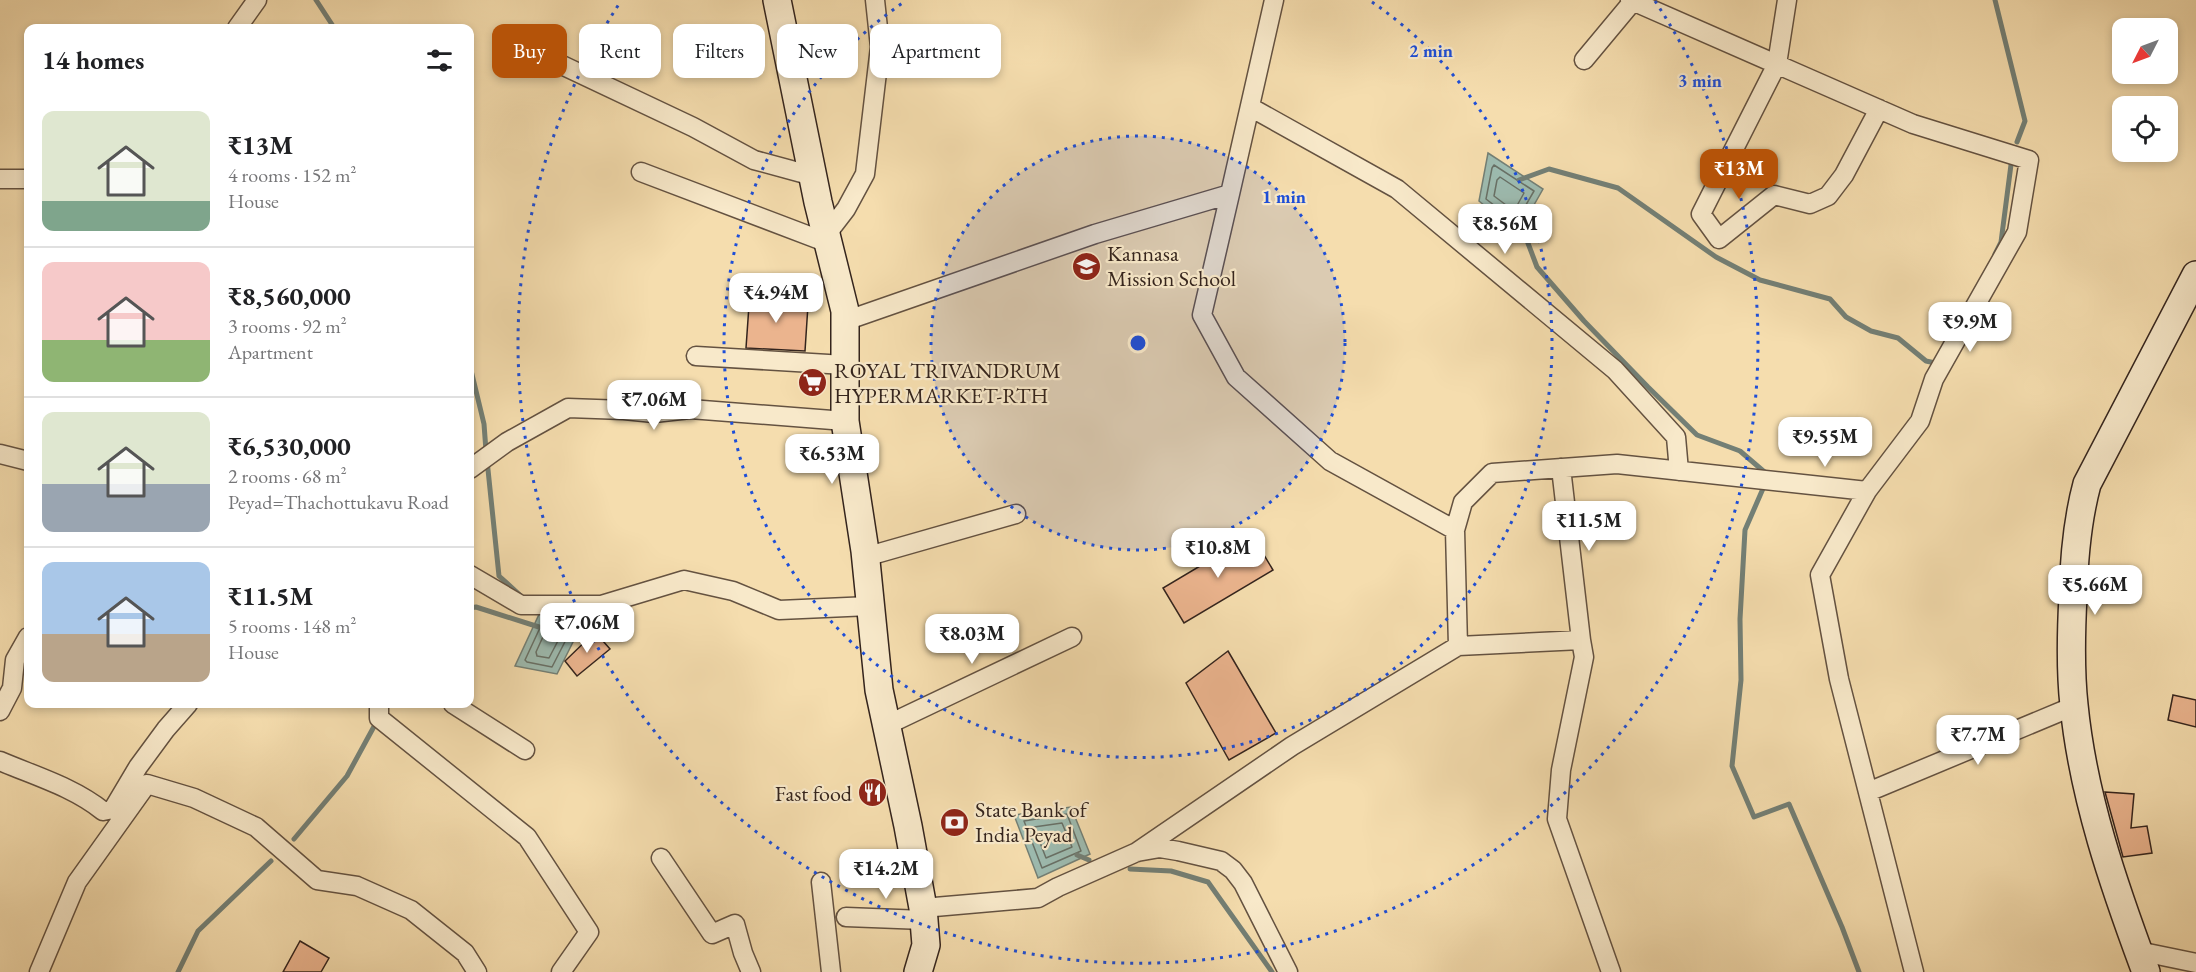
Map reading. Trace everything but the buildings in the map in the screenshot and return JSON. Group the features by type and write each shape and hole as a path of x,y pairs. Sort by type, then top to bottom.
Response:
{"main road":[{"path":"777,0 813,176 845,311 845,421 865,557 879,690 924,914 926,945 918,972"},
{"path":"2142,962 2123,912 2096,820 2081,752 2074,706 2071,645 2074,561 2079,512 2087,484 2196,275"}],"street":[{"path":"240,24 257,0"},
{"path":"641,172 827,239 865,174 880,47 875,0"},
{"path":"1274,0 1202,315 1236,377 1330,461 1455,530"},
{"path":"1584,60 1632,0 1913,124 2029,160 2017,232 1934,379 1920,421 1867,491 1820,575 1839,679 1914,972"},
{"path":"1787,0 1777,64 1701,214 1719,239 1774,195 1809,204 1828,196 1844,176 1879,109"},
{"path":"567,67 693,127 754,160 813,176"},
{"path":"1250,107 1397,189 1616,370 1676,437 1679,471"},
{"path":"0,178 24,179"},
{"path":"845,321 1095,234 1230,194"},
{"path":"696,356 845,366"},
{"path":"474,466 507,442 568,408 654,413 690,409 845,421"},
{"path":"0,454 24,460"},
{"path":"1458,646 1455,530 1463,502 1492,473 1617,464 1867,491"},
{"path":"1561,468 1584,657 1561,770 1557,819 1611,972"},
{"path":"865,557 1016,514"},
{"path":"474,577 521,605 601,605 684,580 733,591 779,610 870,606"},
{"path":"887,725 1072,637"},
{"path":"846,917 924,914 1038,898 1137,852 1292,746 1458,646 1581,640"},
{"path":"0,711 12,688 15,660 24,644"},
{"path":"1868,792 2074,706"},
{"path":"0,761 68,789 103,811 113,809 152,748 185,708"},
{"path":"379,708 379,718 527,837 590,932 561,972"},
{"path":"459,708 525,750"},
{"path":"125,789 147,784 195,798 256,827 317,880 357,886 411,910 465,953 477,972"},
{"path":"39,972 77,882 147,784"},
{"path":"1137,852 1160,849 1195,855 1221,861 1233,870 1244,883 1288,972"},
{"path":"661,858 712,934 735,924 751,972"},
{"path":"821,882 831,972"},
{"path":"2142,962 2196,963"}],"water":[{"path":"1488,153 1543,189 1518,233 1479,201"},
{"path":"542,608 581,626 557,674 515,666"},
{"path":"1071,807 1090,854 1038,878 1014,815"}],"waterway":[{"path":"316,0 332,24"},
{"path":"1995,0 2025,121 2017,142"},
{"path":"1995,254 2001,242 2012,157"},
{"path":"1519,180 1549,169 1618,188 1716,257 1760,280 1830,299 1846,317 1871,331 1898,338 1926,361 1940,364"},
{"path":"1520,222 1537,267 1584,321 1648,387 1697,435 1740,451 1768,475"},
{"path":"474,383 484,424 486,451"},
{"path":"487,460 499,576 521,596"},
{"path":"1765,484 1745,530 1740,619 1741,680 1732,766 1754,817 1789,804 1859,972"},
{"path":"474,607 539,627"},
{"path":"294,839 347,776 377,721"},
{"path":"1077,855 1089,860"},
{"path":"178,972 198,931 271,861"},
{"path":"1130,869 1171,871 1208,882 1272,972"}],"place":[{"name":"Kannasa Mission School","path":"1086,266"},
{"name":"ROYAL TRIVANDRUM HYPERMARKET-RTH","path":"813,383"},
{"name":"Fast food","path":"873,793"},
{"name":"State Bank of India Peyad","path":"954,822"}]}
